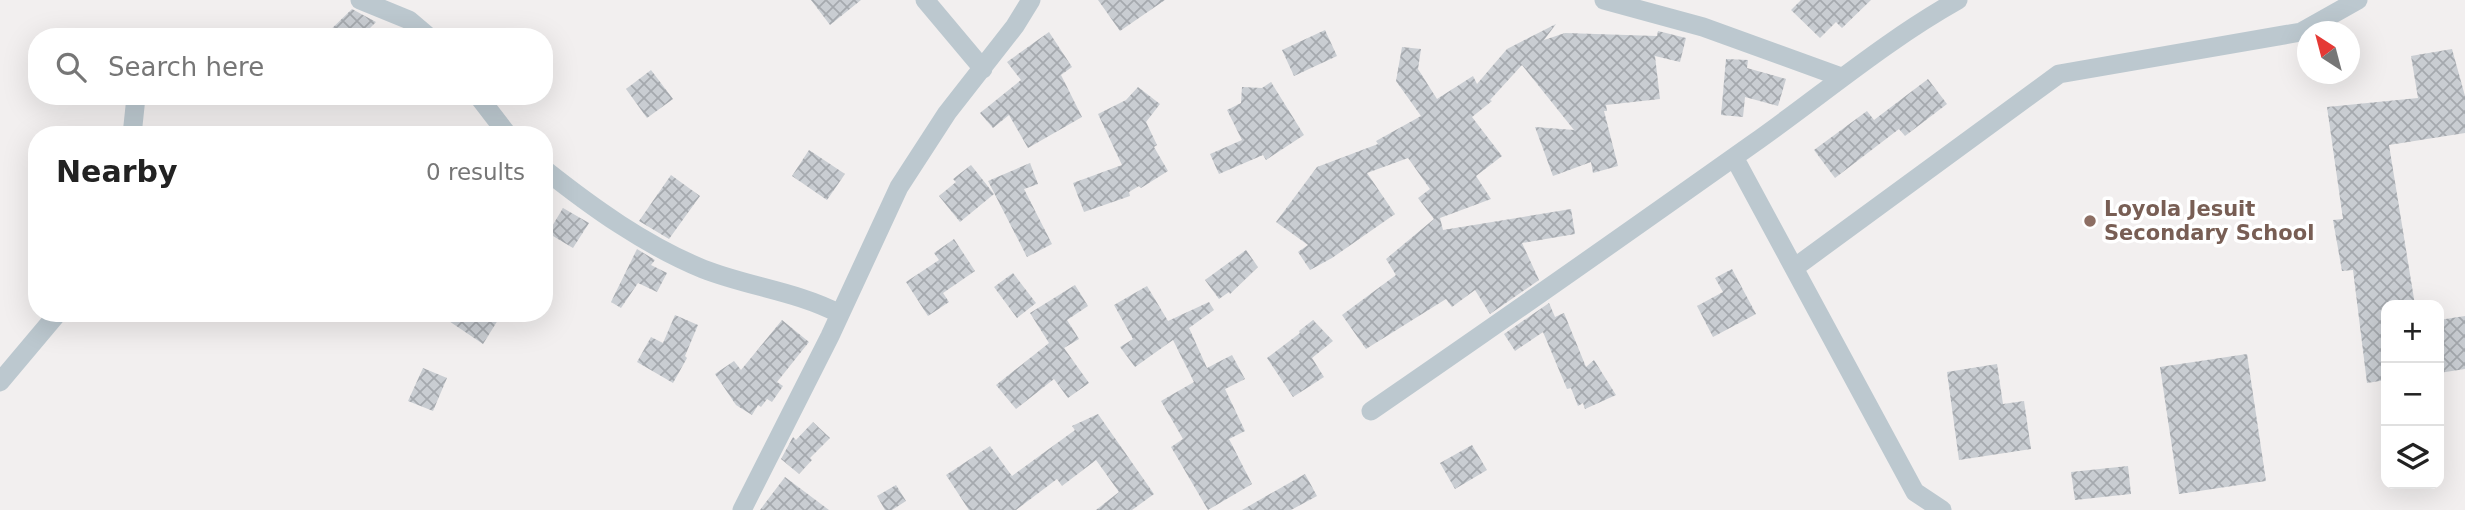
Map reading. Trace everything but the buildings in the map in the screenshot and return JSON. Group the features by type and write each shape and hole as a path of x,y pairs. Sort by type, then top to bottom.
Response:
{"street":[{"path":"360,0 409,20 418,28"},
{"path":"925,0 983,69"},
{"path":"742,510 840,314 899,187 947,113 1015,26 1031,0"},
{"path":"1604,0 1703,27 1841,77"},
{"path":"1371,411 1588,262 1800,110 1841,77 1931,15 1958,0"},
{"path":"1794,268 2059,74 2301,32 2358,0"},
{"path":"133,126 135,105"},
{"path":"485,105 501,126"},
{"path":"1734,157 1915,492 1942,510"},
{"path":"553,176 611,220 702,268 744,283 815,301 840,314"},
{"path":"0,382 50,322"}],"place":[{"name":"Loyola Jesuit Secondary School","path":"2090,221"}]}
